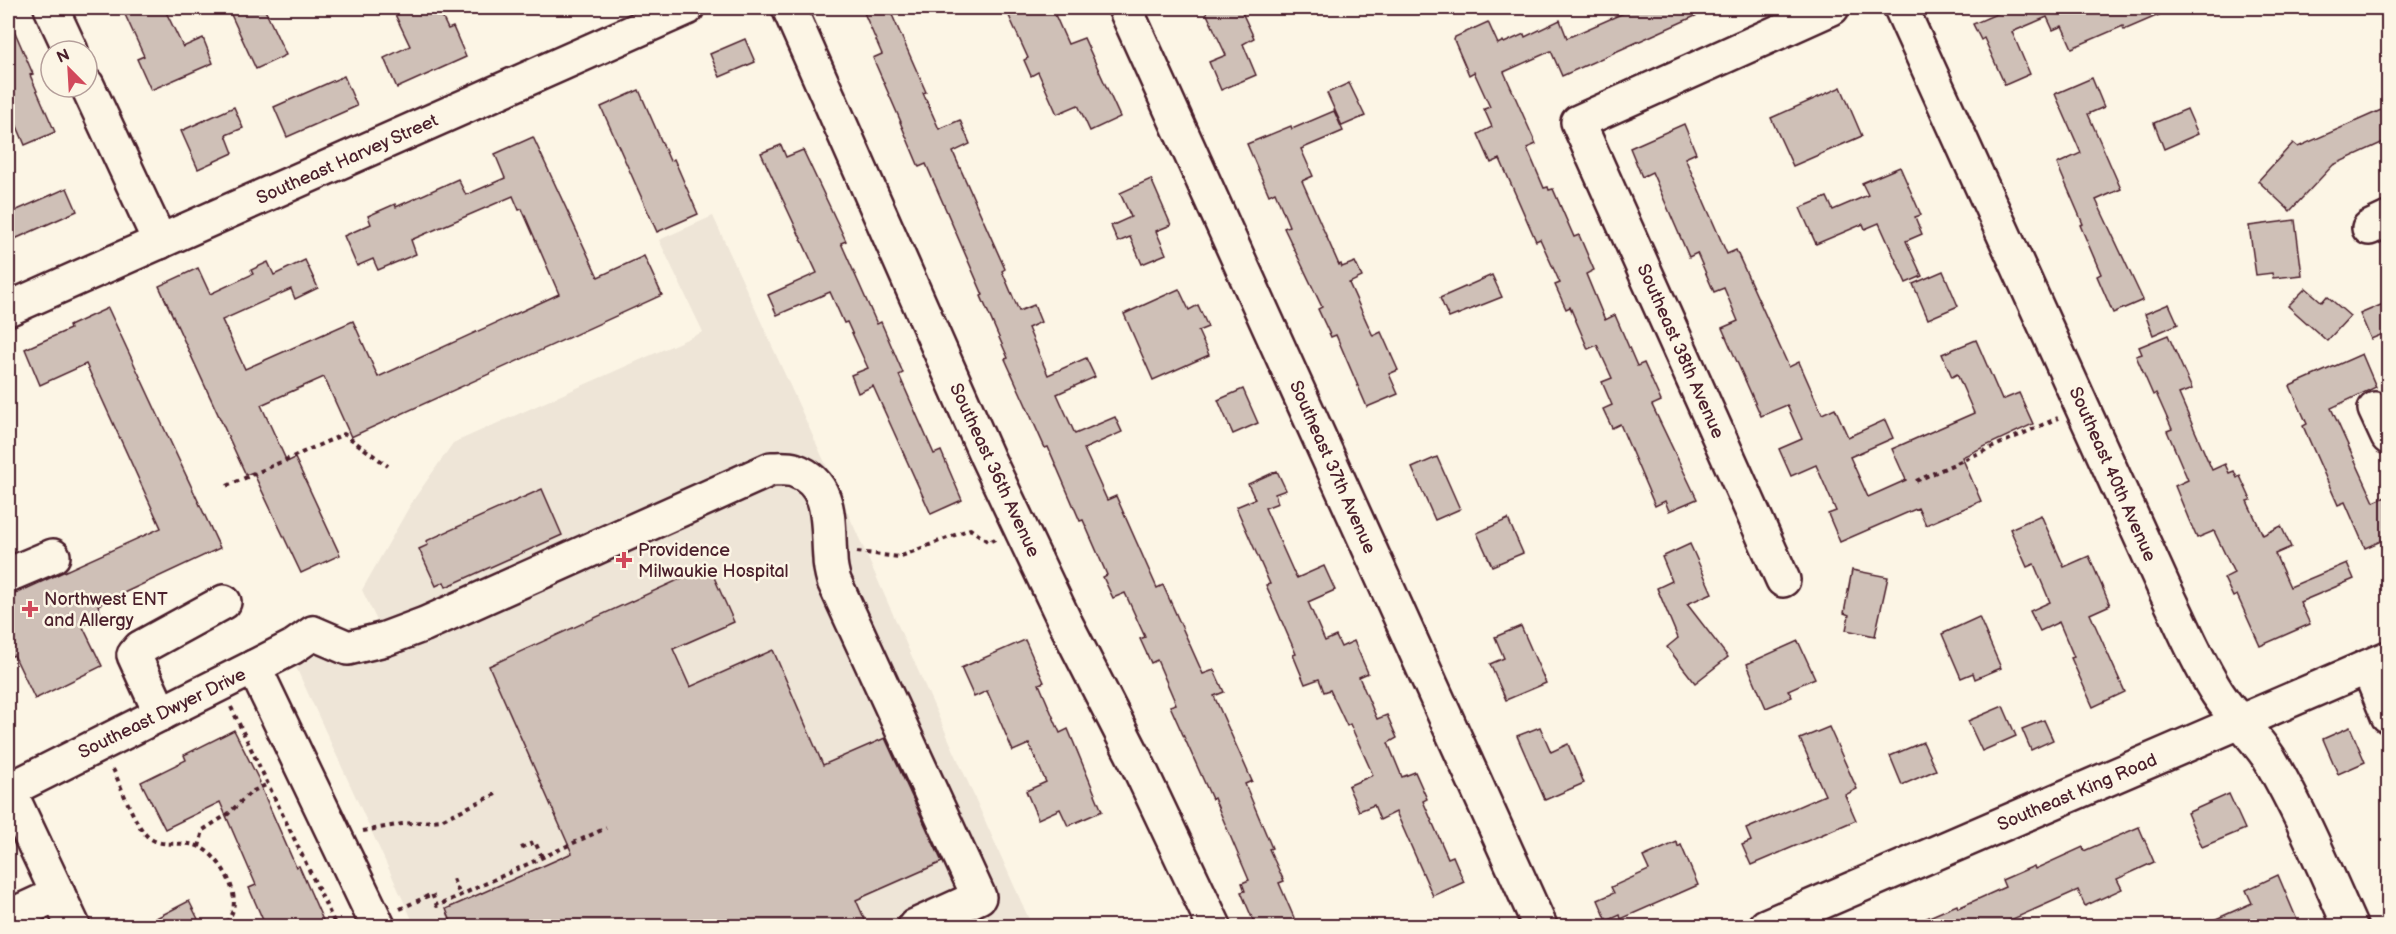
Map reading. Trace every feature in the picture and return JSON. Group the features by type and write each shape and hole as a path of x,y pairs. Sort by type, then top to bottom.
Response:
{"street":[{"path":"51,8 65,39"},
{"name":"Southeast Harvey Street","path":"8,309 687,8"},
{"name":"Southeast 36th Avenue","path":"789,8 987,457 1066,624 1135,759 1214,927"},
{"name":"Southeast 37th Avenue","path":"1125,8 1540,927"},
{"name":"Southeast 38th Avenue","path":"1783,580 1578,122 1832,8"},
{"name":"Southeast 40th Avenue","path":"1901,8 2166,592 2210,680 2228,708 2263,750 2292,800 2350,927"},
{"path":"94,99 160,242"},
{"name":"Southeast Dwyer Drive","path":"8,789 254,667 293,647 313,633 348,648 385,639 425,624 771,469 793,469 812,480 826,501 830,523 830,549"},
{"path":"830,549 834,581 979,897 915,927"},
{"path":"8,575 53,556"},
{"path":"161,714 134,656 140,648 224,602"},
{"path":"2378,662 2388,716"},
{"name":"Southeast King Road","path":"1766,927 1992,827 2242,723 2378,662"},
{"path":"254,667 378,927"},
{"path":"8,789 73,927"},
{"path":"8,917 58,894"}],"path":[{"path":"1916,481 2082,407"},
{"path":"227,486 344,434 388,465"},
{"path":"830,549 899,557 970,529 989,542 1021,528"},
{"path":"228,701 336,927"},
{"path":"109,760 129,805 146,835 157,843 199,847 216,860 233,889 233,910 224,927"},
{"path":"199,847 203,830 228,814 251,792 268,784"},
{"path":"361,831 441,820 498,793"},
{"path":"406,906 432,894 437,906 606,828"},
{"path":"521,848 534,842 542,857"},
{"path":"453,879 460,895"}],"shaded area":[{"name":"Providence Milwaukie Hospital","path":"713,216 1032,926 415,926 295,665 380,627 362,590 412,502 453,443 703,332 659,240"}],"building":[{"path":"122,8 164,8 183,47 203,38 213,63 151,90 137,59 144,56"},
{"path":"228,8 264,8 286,55 256,69"},
{"path":"392,8 438,8 448,29 453,27 466,57 397,88 384,58 410,46"},
{"path":"862,8 889,8 926,92 923,93 939,129 960,120 970,144 953,152 1005,269 1002,271 1019,311 1034,305 1041,322 1028,328 1048,375 1086,358 1095,377 1057,394 1075,434 1115,417 1122,432 1084,449 1107,500 1116,496 1157,588 1163,585 1203,674 1214,670 1224,692 1214,696 1252,781 1245,784 1272,848 1269,849 1284,881 1279,883 1298,927 1256,927 1241,892 1245,891 1242,883 1249,880 1214,798 1212,799 1170,706 1176,704 1157,660 1151,663 1140,639 1145,637 1125,593 1113,598 1103,577 1107,575 1083,520 1080,521 1048,447 1045,448 1005,359 1008,358 981,296 983,295 926,164 919,167 873,58 882,54"},
{"path":"1027,8 1052,8 1068,44 1084,38 1120,117 1090,131 1078,105 1057,114 1038,72 1031,76 1024,60 1028,58 1009,16"},
{"path":"1204,8 1240,8 1254,38 1243,44 1256,75 1221,90 1209,62 1226,55"},
{"path":"1635,8 1713,8 1562,76 1551,51 1504,72 1536,144 1527,148 1544,188 1553,189 1574,237 1579,235 1594,270 1586,274 1605,320 1615,315 1637,366 1644,363 1661,401 1652,405 1697,499 1669,511 1665,501 1655,506 1620,424 1612,428 1603,409 1612,405 1602,382 1612,378 1597,345 1588,349 1570,307 1566,309 1555,285 1560,283 1540,239 1536,241 1500,159 1491,163 1478,134 1492,127 1484,109 1490,107 1474,72 1469,75 1454,40 1455,37 1488,22 1498,44 1503,41 1504,43 1524,34 1525,37 1560,20 1567,38"},
{"path":"2010,8 2175,8 2124,30 2123,26 2072,48 2062,26 2053,30 2047,17 2012,32 2030,74 2005,85 1984,38 1981,40 1973,24"},
{"path":"8,16 33,74 30,75 39,99 55,132 25,145 8,105"},
{"path":"745,39 755,62 720,77 710,54"},
{"path":"344,76 357,106 287,137 274,107"},
{"path":"2092,78 2104,107 2088,114 2121,189 2096,200 2143,300 2113,313 2097,276 2101,274 2080,225 2083,224 2057,164 2081,153 2055,94"},
{"path":"1349,83 1365,116 1342,126 1327,93"},
{"path":"1841,87 1862,136 1793,166 1771,118"},
{"path":"639,90 670,161 674,159 698,214 657,232 601,107"},
{"path":"234,107 243,128 226,135 233,153 198,169 181,131"},
{"path":"2388,107 2388,140 2333,165 2290,211 2258,181 2293,143 2298,147"},
{"path":"2187,109 2198,134 2164,149 2154,123"},
{"path":"1334,111 1343,131 1301,149 1313,176 1302,181 1339,265 1341,264 1342,267 1355,262 1362,277 1349,283 1373,336 1381,332 1398,370 1389,374 1398,394 1367,407 1336,335 1331,337 1318,309 1322,307 1284,228 1289,226 1275,192 1269,195 1247,144 1291,126 1292,129"},
{"path":"1684,124 1696,153 1685,158 1727,254 1736,250 1789,367 1799,362 1822,414 1835,408 1848,437 1885,420 1893,438 1850,457 1868,497 1906,480 1892,449 1974,413 1957,374 1952,377 1942,354 1976,340 2002,400 2019,393 2033,424 1962,457 1981,501 1926,525 1918,508 1840,542 1828,514 1836,511 1816,465 1791,476 1779,449 1802,439 1787,405 1761,416 1722,328 1738,321 1724,288 1714,292 1697,253 1689,257 1652,172 1642,177 1630,148"},
{"path":"533,137 598,277 644,256 662,295 351,437 324,377 261,405 287,462 295,458 340,555 301,573 253,472 246,475 159,286 198,268 210,294 253,274 251,270 268,262 274,275 305,260 318,288 295,299 291,289 222,320 245,369 353,321 378,377 559,294 522,209 519,210 513,196 411,240 416,254 378,270 373,259 357,266 344,236 371,224 368,216 395,204 396,207 458,179 466,195 505,178 495,154"},
{"path":"781,145 786,157 803,150 846,241 841,243 877,324 881,322 903,373 899,375 934,454 941,451 962,500 931,514 873,386 858,393 851,375 868,368 830,292 777,315 768,295 817,273 761,153"},
{"path":"1900,167 1921,215 1915,217 1922,234 1906,241 1922,276 1906,283 1879,223 1865,229 1863,224 1816,244 1800,208 1827,197 1833,210 1868,195 1862,183"},
{"path":"1151,179 1171,225 1156,231 1166,254 1142,264 1130,237 1118,242 1111,226 1131,217 1120,193"},
{"path":"67,188 77,211 8,242 8,214"},
{"path":"2295,220 2302,275 2273,278 2272,273 2256,275 2249,226"},
{"path":"1943,271 1958,306 1928,319 1913,284"},
{"path":"1492,275 1502,297 1449,318 1440,298"},
{"path":"2306,288 2322,302 2327,296 2350,316 2327,341 2288,306"},
{"path":"1179,289 1189,310 1198,305 1208,327 1198,331 1209,355 1153,380 1124,314"},
{"path":"2388,302 2388,332 2371,339 2360,314"},
{"path":"2169,304 2178,324 2153,335 2145,314"},
{"path":"108,308 220,548 98,605 102,616 82,625 102,666 35,699 14,655 8,658 8,597 161,528 86,364 40,385 25,349 70,329 69,326"},
{"path":"2168,335 2192,389 2179,394 2212,470 2225,464 2229,473 2234,471 2237,478 2240,476 2251,500 2247,501 2263,535 2281,526 2291,547 2275,554 2290,587 2347,563 2354,579 2300,602 2310,624 2260,646 2237,595 2233,597 2224,578 2234,573 2214,531 2197,538 2189,520 2175,486 2188,480 2167,431 2172,429 2156,393 2153,395 2136,356 2142,354 2139,347"},
{"path":"2362,354 2376,387 2331,408 2374,502 2388,496 2388,538 2365,548 2345,502 2338,505 2303,426 2307,424 2290,386"},
{"path":"1243,389 1258,423 1233,434 1218,400"},
{"path":"1437,457 1460,509 1435,520 1412,468"},
{"path":"1277,471 1286,490 1275,494 1278,503 1265,508 1294,573 1297,578 1324,566 1335,590 1308,602 1325,641 1336,636 1341,647 1354,641 1368,673 1359,677 1377,719 1387,715 1397,738 1388,743 1402,777 1415,772 1427,799 1423,801 1448,858 1453,856 1464,882 1433,896 1396,812 1380,820 1374,805 1359,811 1348,786 1373,775 1350,724 1347,726 1330,690 1324,692 1319,679 1305,684 1293,655 1296,654 1266,585 1270,584 1236,507 1255,499 1248,484"},
{"path":"542,489 562,535 446,587 444,582 436,586 419,549 428,545 426,541"},
{"path":"2041,515 2064,567 2089,556 2110,605 2090,614 2125,692 2093,707 2071,658 2074,657 2059,622 2040,631 2030,611 2050,602 2034,564 2027,567 2010,529"},
{"path":"1508,519 1523,553 1492,566 1477,533"},
{"path":"1690,544 1712,593 1687,604 1728,657 1695,683 1667,647 1678,638 1657,588 1672,581 1662,557"},
{"path":"709,566 734,622 673,649 690,687 773,650 823,765 885,738 942,862 856,900 868,927 453,927 446,909 572,853 489,666"},
{"path":"1852,570 1888,577 1875,636 1846,630 1849,615 1844,613"},
{"path":"1979,617 2001,668 1975,679 1973,673 1961,678 1942,634"},
{"path":"1521,626 1546,683 1506,700 1490,664 1504,658 1495,637"},
{"path":"1025,640 1044,682 1039,684 1060,733 1068,729 1102,811 1068,826 1060,809 1038,819 1026,791 1046,782 1029,744 1013,751 987,691 974,697 961,668"},
{"path":"1798,641 1815,678 1788,690 1792,697 1766,708 1747,664"},
{"path":"2003,706 2016,736 1982,751 1968,721"},
{"path":"2044,720 2053,740 2031,750 2022,729"},
{"path":"1540,727 1551,752 1568,744 1584,783 1545,800 1517,736"},
{"path":"1829,727 1857,789 1845,795 1856,820 1751,865 1742,845 1751,841 1746,829 1825,795 1800,739"},
{"path":"2350,727 2365,762 2338,774 2323,739"},
{"path":"234,730 326,927 266,927 249,888 256,885 220,802 165,829 141,782 186,760 184,755"},
{"path":"1923,742 1936,770 1902,785 1890,756"},
{"path":"2229,794 2245,829 2202,847 2187,813"},
{"path":"2139,827 2154,862 2117,879 2122,889 2085,906 2078,890 1995,927 1906,927 1957,905 1958,908 2005,887 2002,880 2034,866 2035,869 2083,847 2084,851"},
{"path":"1677,842 1678,847 1681,845 1698,885 1621,919 1620,915 1607,921 1598,900 1614,893 1611,887 1649,870 1643,857"},
{"path":"2278,875 2300,927 2198,927 2252,903 2246,890"},
{"path":"189,901 202,927 139,927"}],"place":[{"name":"Providence Milwaukie Hospital","path":"624,560"},
{"name":"Northwest ENT and Allergy","path":"30,609"}]}
